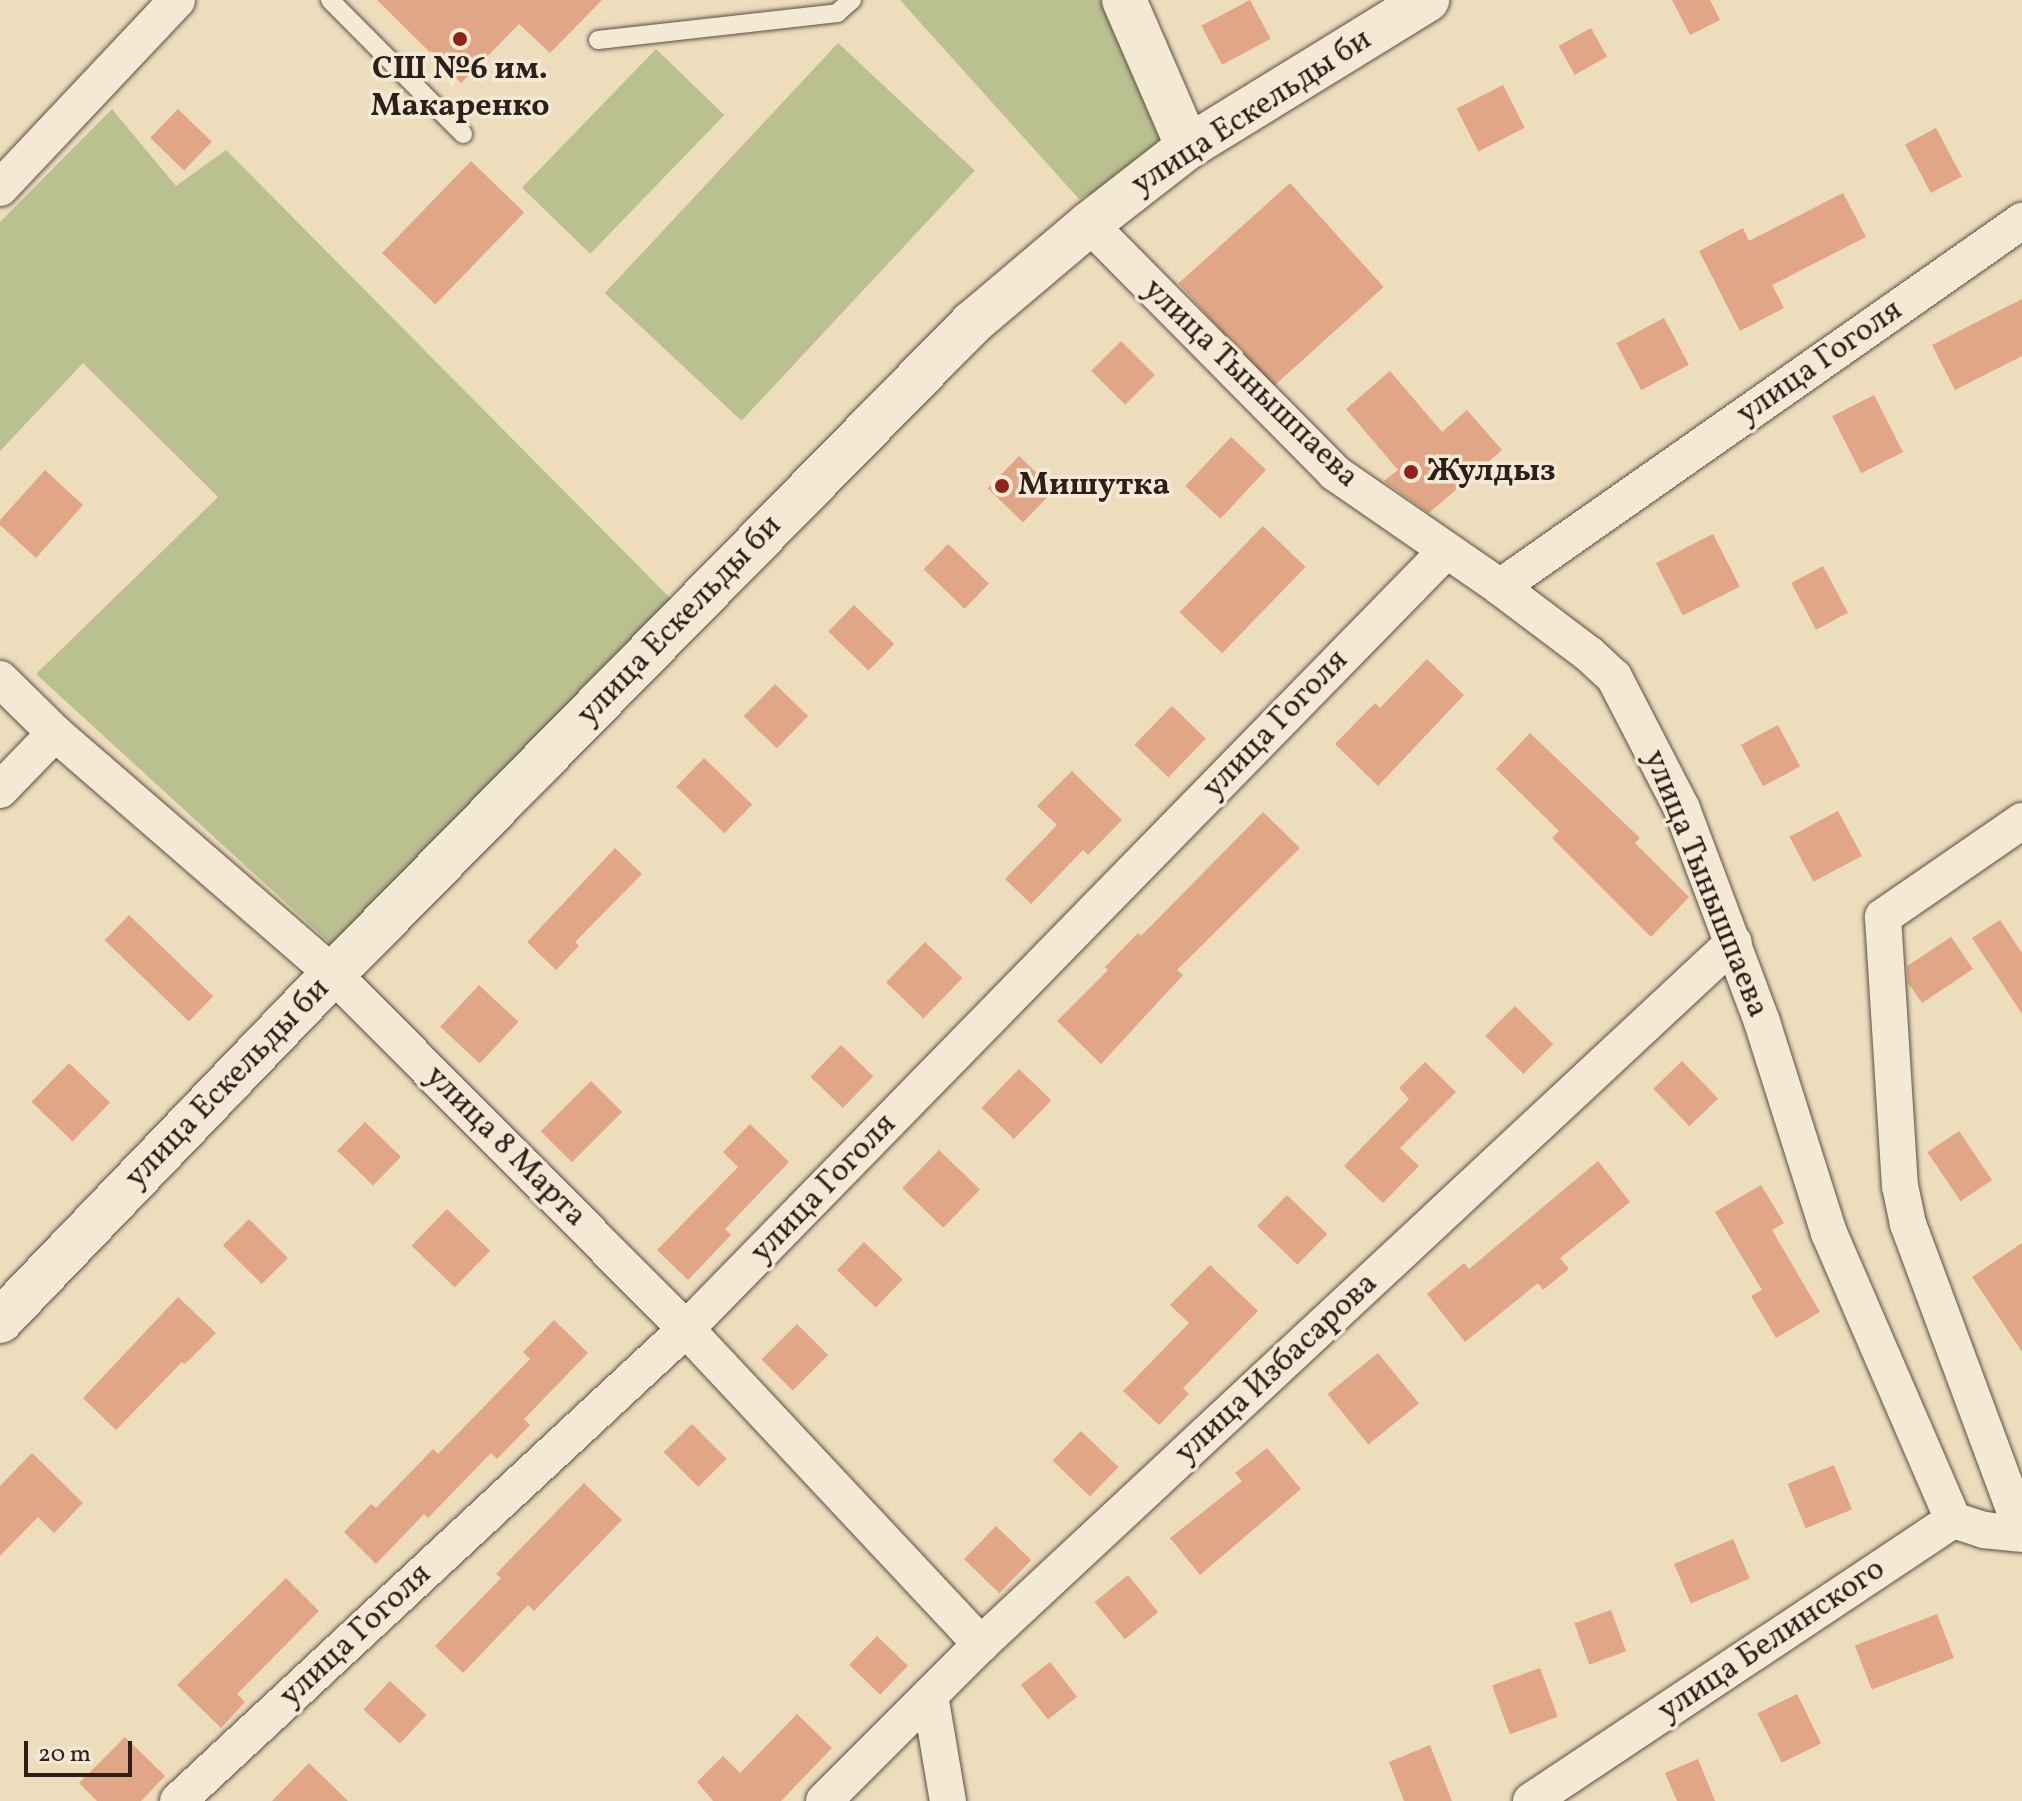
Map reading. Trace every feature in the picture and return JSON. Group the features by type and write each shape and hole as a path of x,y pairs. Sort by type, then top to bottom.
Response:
{"street":[{"path":"0,188 177,0"},
{"path":"1124,0 1188,147"},
{"name":"улица Ескельды би","path":"0,1321 333,974 972,323 1089,224 1188,147 1427,0"},
{"name":"улица Гоголя","path":"1500,587 2022,221"},
{"name":"улица Тынышпаева","path":"1089,224 1335,473 1445,552 1500,587 1589,654 1614,677 1682,809 1734,942 1829,1233 1953,1520"},
{"name":"улица Гоголя","path":"178,1801 686,1329 1445,552"},
{"name":"улица 8 Марта","path":"0,679 55,733 333,974 686,1329 981,1644"},
{"path":"0,790 55,733"},
{"path":"1953,1520 1984,1530 2022,1532 1908,1224 1900,1186 1883,917 2022,821"},
{"name":"улица Избасарова","path":"824,1801 981,1644 1734,942"},
{"name":"улица Белинского","path":"1531,1801 1953,1520"},
{"path":"930,1695 948,1801"}],"lane":[{"path":"330,0 463,134"},
{"path":"598,40 837,13 852,0"}],"green space":[{"path":"900,0 1114,0 1180,153 1079,199"},
{"path":"838,43 975,171 742,421 605,293"},
{"path":"656,49 724,115 590,254 522,188"},
{"path":"112,109 176,186 226,150 680,608 332,945 36,674 218,497 83,363 0,451 0,222"}],"building":[{"name":"СШ №6 им. Макаренко","path":"377,0 602,0 550,53 519,24 461,83"},
{"path":"1250,0 1271,39 1222,65 1201,26"},
{"path":"1672,0 1710,0 1720,20 1690,35"},
{"path":"1591,28 1607,57 1575,75 1559,46"},
{"path":"1503,85 1525,128 1478,151 1457,109"},
{"path":"178,109 212,142 184,170 150,138"},
{"path":"1936,128 1962,177 1931,193 1905,144"},
{"path":"471,161 524,212 435,304 382,253"},
{"path":"1290,183 1384,287 1272,387 1179,283"},
{"path":"1843,193 1866,237 1772,285 1784,308 1740,331 1699,251 1743,228 1749,241"},
{"path":"2022,299 2022,356 1955,390 1932,345"},
{"path":"1664,318 1689,365 1641,390 1616,343"},
{"path":"1121,341 1155,375 1125,405 1091,371"},
{"path":"1390,371 1442,432 1467,410 1502,450 1429,513 1384,481 1398,470 1346,409"},
{"path":"1874,395 1903,452 1861,473 1832,416"},
{"path":"1231,437 1266,470 1220,519 1185,486"},
{"path":"1019,456 1054,490 1023,522 988,488"},
{"path":"45,470 83,505 36,558 0,525 0,520"},
{"path":"1263,526 1305,567 1222,653 1180,612"},
{"path":"1713,534 1740,587 1683,616 1656,563"},
{"path":"948,544 989,584 965,609 924,569"},
{"path":"1823,566 1848,613 1816,630 1791,583"},
{"path":"854,605 894,644 869,671 828,632"},
{"path":"1427,659 1464,695 1378,786 1335,744 1375,703 1380,708"},
{"path":"775,684 808,716 777,748 744,716"},
{"path":"1172,706 1206,739 1168,777 1134,745"},
{"path":"1778,725 1800,766 1763,786 1741,745"},
{"path":"1530,733 1640,838 1635,843 1689,897 1651,937 1552,838 1559,831 1496,769"},
{"path":"704,758 752,805 724,833 676,787"},
{"path":"1072,771 1122,820 1088,855 1083,850 1031,904 1005,879 1057,825 1037,806"},
{"path":"1838,811 1862,856 1813,882 1789,837"},
{"path":"1263,812 1300,848 1177,970 1183,975 1101,1064 1057,1021 1108,970 1105,967 1138,933 1141,936"},
{"path":"615,848 642,874 575,942 579,946 556,970 527,942"},
{"path":"129,915 213,996 189,1021 105,940"},
{"path":"2000,920 2022,953 2022,1014 1972,938"},
{"path":"1951,937 1973,969 1922,1003 1908,983 1907,966"},
{"path":"925,942 962,978 924,1018 886,982"},
{"path":"479,985 518,1022 480,1064 440,1027"},
{"path":"1515,1006 1553,1044 1523,1074 1485,1036"},
{"path":"841,1045 873,1076 843,1108 810,1077"},
{"path":"1682,1061 1718,1098 1689,1126 1653,1089"},
{"path":"1425,1062 1456,1092 1400,1148 1419,1166 1383,1203 1344,1166 1409,1099 1399,1088"},
{"path":"69,1063 110,1103 72,1141 31,1102"},
{"path":"1019,1069 1051,1100 1014,1139 981,1108"},
{"path":"591,1081 622,1112 572,1162 541,1131"},
{"path":"365,1122 401,1157 373,1186 337,1151"},
{"path":"750,1124 789,1162 725,1229 731,1235 688,1280 657,1250 738,1167 723,1152"},
{"path":"1959,1131 1992,1180 1960,1201 1927,1152"},
{"path":"939,1150 980,1190 943,1228 902,1188"},
{"path":"1598,1161 1630,1202 1560,1258 1569,1269 1543,1290 1538,1283 1465,1342 1427,1294 1464,1263 1469,1269"},
{"path":"1761,1185 1784,1223 1772,1230 1820,1312 1776,1338 1751,1296 1762,1290 1715,1212"},
{"path":"1287,1195 1327,1234 1297,1265 1257,1226"},
{"path":"447,1209 490,1251 455,1287 412,1246"},
{"path":"249,1219 288,1258 262,1284 223,1245"},
{"path":"864,1242 903,1280 876,1308 837,1270"},
{"path":"2022,1243 2022,1352 1972,1277"},
{"path":"1210,1265 1258,1311 1183,1388 1189,1394 1159,1425 1123,1391 1189,1323 1170,1305"},
{"path":"178,1297 216,1333 185,1364 182,1362 116,1430 83,1398"},
{"path":"554,1320 588,1353 524,1419 530,1425 497,1459 491,1453 428,1518 424,1514 376,1564 344,1532 371,1504 376,1508 433,1449 438,1454 530,1359 523,1352"},
{"path":"797,1324 828,1355 793,1390 762,1359"},
{"path":"1378,1353 1419,1404 1368,1444 1327,1394"},
{"path":"692,1424 727,1459 698,1487 664,1452"},
{"path":"1081,1431 1118,1467 1090,1497 1053,1460"},
{"path":"1267,1448 1301,1489 1200,1575 1170,1538 1242,1481 1235,1473"},
{"path":"32,1453 83,1503 54,1533 38,1517 0,1556 0,1486"},
{"path":"1834,1465 1852,1510 1806,1528 1788,1484"},
{"path":"584,1483 622,1520 534,1611 528,1605 463,1673 435,1646 501,1578 496,1574"},
{"path":"996,1526 1031,1560 999,1593 964,1559"},
{"path":"1733,1539 1750,1579 1691,1604 1674,1564"},
{"path":"1128,1575 1158,1612 1125,1639 1095,1602"},
{"path":"286,1578 319,1611 237,1694 245,1702 221,1728 177,1685"},
{"path":"1611,1610 1626,1651 1589,1665 1574,1623"},
{"path":"1937,1614 1954,1658 1872,1689 1855,1646"},
{"path":"877,1636 908,1666 880,1695 849,1665"},
{"path":"1050,1662 1077,1697 1048,1719 1021,1685"},
{"path":"1540,1668 1558,1717 1510,1734 1492,1685"},
{"path":"390,1681 427,1715 400,1744 363,1710"},
{"path":"1797,1694 1821,1743 1782,1763 1757,1713"},
{"path":"797,1714 832,1748 781,1801 713,1801 697,1782 723,1756 740,1773"},
{"path":"125,1737 165,1776 141,1801 97,1801 79,1783"},
{"path":"1430,1745 1452,1801 1404,1801 1389,1762"},
{"path":"1698,1759 1715,1801 1677,1801 1665,1773"},
{"path":"309,1763 348,1801 272,1801"}],"place":[{"name":"СШ №6 им. Макаренко","path":"460,39"},
{"name":"Жулдыз","path":"1411,472"},
{"name":"Мишутка","path":"1002,486"}]}
